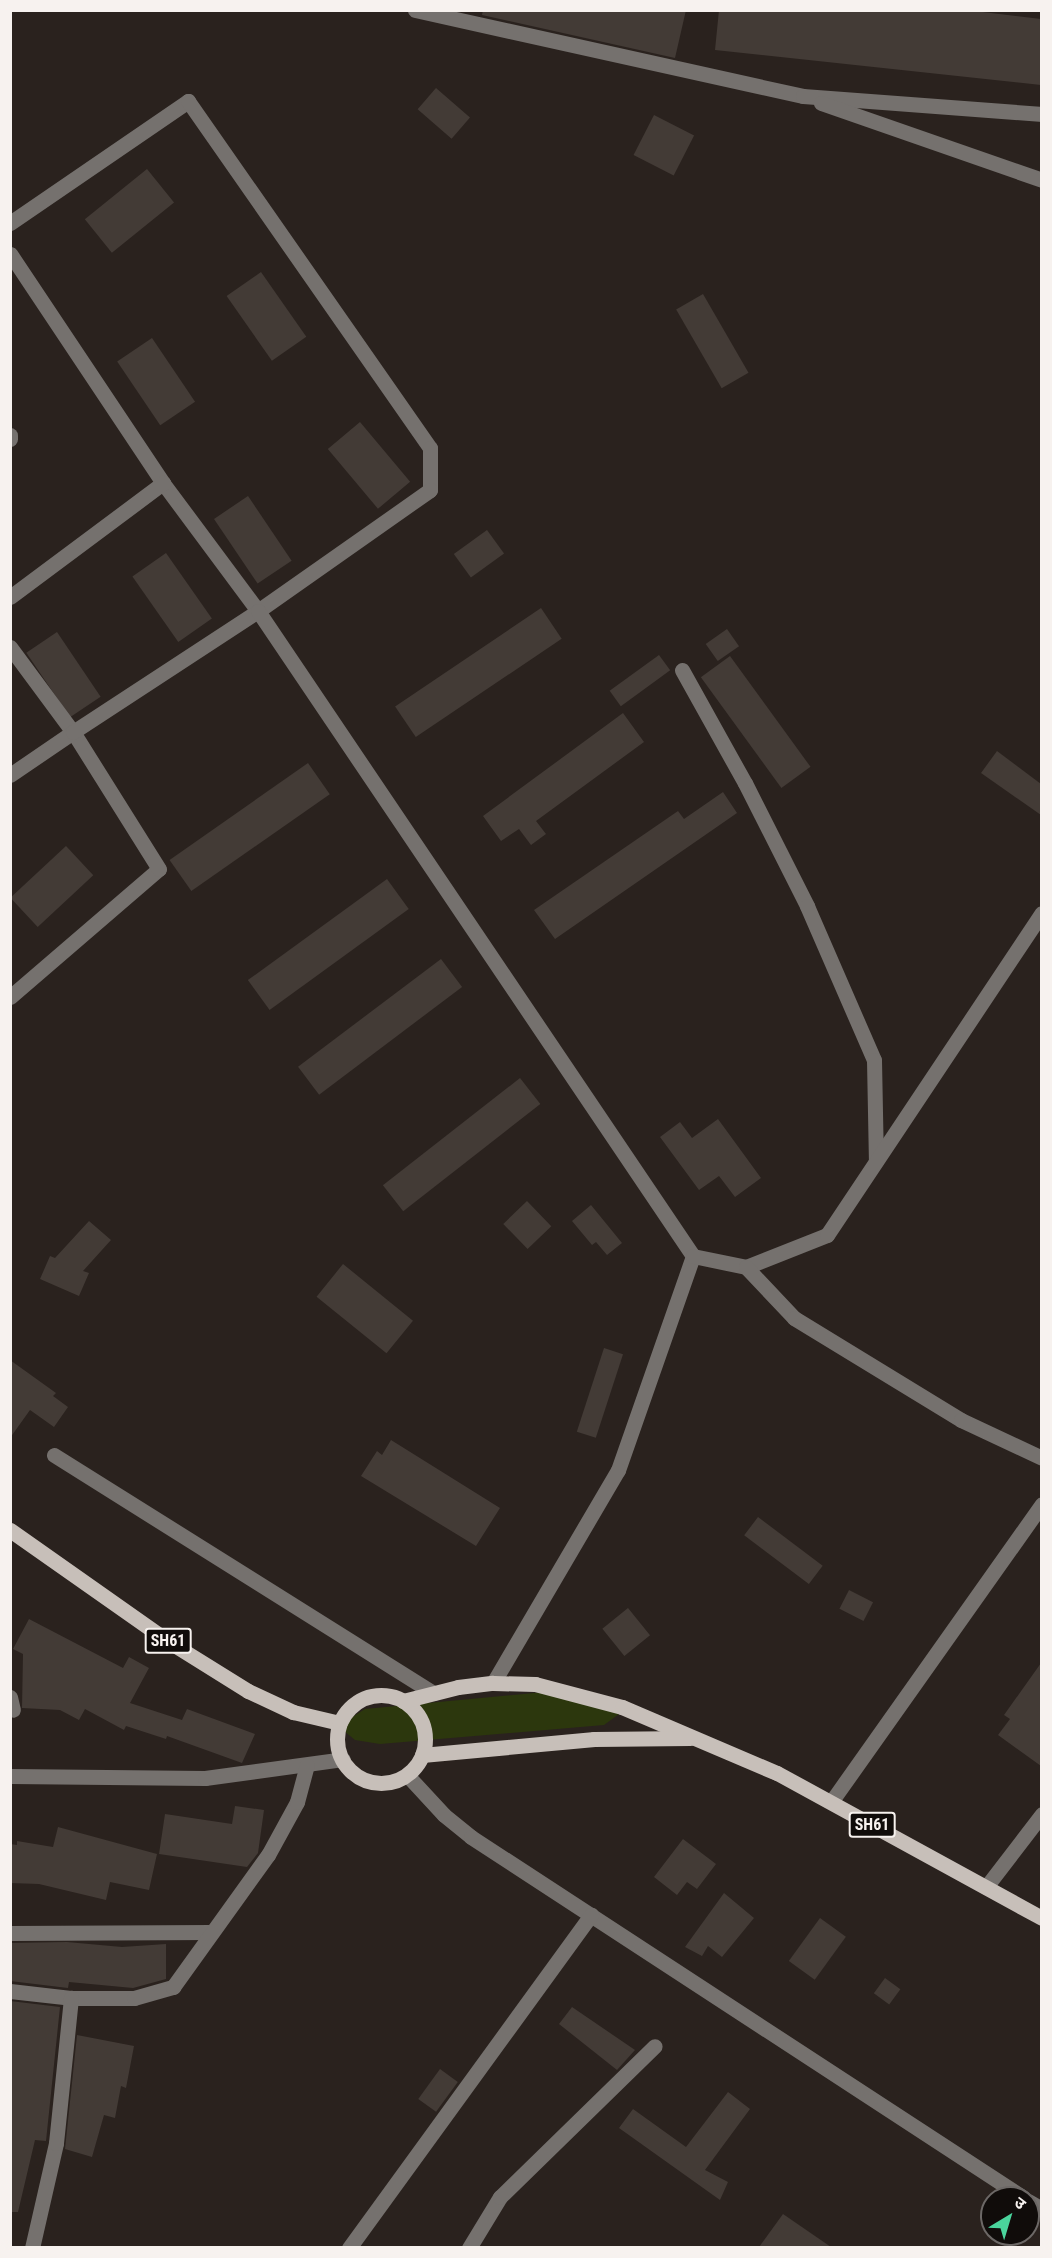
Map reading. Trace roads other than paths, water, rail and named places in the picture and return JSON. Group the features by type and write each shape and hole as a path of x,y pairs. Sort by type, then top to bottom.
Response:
{"main road":[{"name":"SH61","path":"10,1530 162,1637 248,1691 293,1712 340,1723 346,1712 367,1697 379,1695 403,1701 493,1683 536,1684 572,1692 622,1707 699,1738 831,1802 1041,1918"},
{"path":"340,1723 338,1747 350,1770 372,1782 396,1780 407,1775 422,1755 425,1743 420,1718 403,1701"},
{"name":"SH61","path":"422,1755 594,1739 699,1738"}],"street":[{"path":"415,10 803,96 1041,180"},
{"path":"803,96 1041,114"},
{"path":"10,223 188,100 430,448 430,490 258,611 10,775"},
{"path":"10,254 163,483 258,611 693,1256 746,1267 827,1235 1041,914"},
{"path":"10,597 163,483"},
{"path":"10,647 73,732 159,869 10,997"},
{"path":"682,670 745,783 807,906 874,1060 876,1161"},
{"path":"493,1683 618,1470 693,1256"},
{"path":"746,1267 794,1318 961,1420 1041,1458"},
{"path":"54,1455 434,1693"},
{"path":"831,1802 1041,1504"},
{"path":"10,1776 205,1778 343,1759"},
{"path":"10,1992 71,1998 134,1998 173,1987 268,1855 297,1802 307,1765"},
{"path":"407,1775 444,1815 471,1837 1006,2186"},
{"path":"986,1887 1041,1814"},
{"path":"349,2247 591,1915"},
{"path":"10,1933 211,1932"},
{"path":"32,2247 56,2143 71,1998"},
{"path":"469,2247 500,2197 655,2046"}]}
